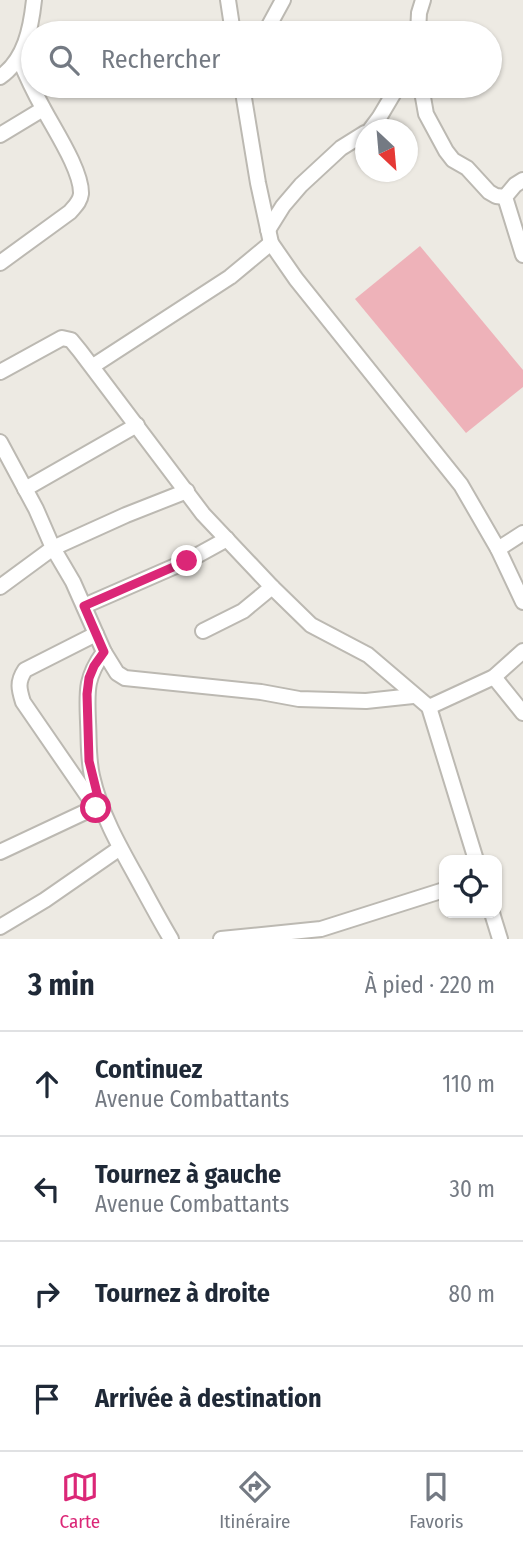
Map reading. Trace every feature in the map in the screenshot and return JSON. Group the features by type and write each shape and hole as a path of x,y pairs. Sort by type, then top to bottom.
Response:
{"street":[{"path":"31,21 34,0"},
{"path":"228,0 231,21"},
{"path":"272,21 284,0"},
{"path":"419,21 423,0"},
{"path":"0,77 10,70 21,52"},
{"path":"19,58 21,62"},
{"path":"0,262 70,212 79,202 79,178 38,98"},
{"path":"244,98 270,237 290,271 461,485 498,549 523,603"},
{"path":"378,119 391,98"},
{"path":"423,98 426,114 453,160 467,168 496,196 505,197"},
{"path":"0,135 43,108"},
{"path":"93,366 230,277 270,237 283,206 301,185 341,148 355,140"},
{"path":"505,197 514,185 523,180"},
{"path":"505,197 523,254"},
{"path":"0,372 62,338 71,340 208,520 272,587 311,625 368,655 429,708 474,855"},
{"path":"25,489 137,425"},
{"path":"0,442 73,582 104,652 117,673 125,678 261,692 299,699 366,701 413,696"},
{"path":"0,587 53,548 126,514 187,491"},
{"path":"498,549 523,533"},
{"path":"84,606 187,561 227,539"},
{"path":"203,631 243,611 272,587"},
{"path":"96,634 25,670 19,686 23,702 98,806 167,938"},
{"path":"429,708 494,677 523,651"},
{"path":"98,806 89,761 87,694 89,678 104,652"},
{"path":"494,677 523,713"},
{"path":"0,852 98,806"},
{"path":"0,927 45,900 120,848"},
{"path":"221,939 321,929 439,892"},
{"path":"494,918 500,939"}],"shaded area":[{"path":"420,246 523,370 523,387 466,433 355,299"}],"route":[{"path":"96,808 100,805 89,761 87,694 89,678 104,652 84,606 187,561"}]}
